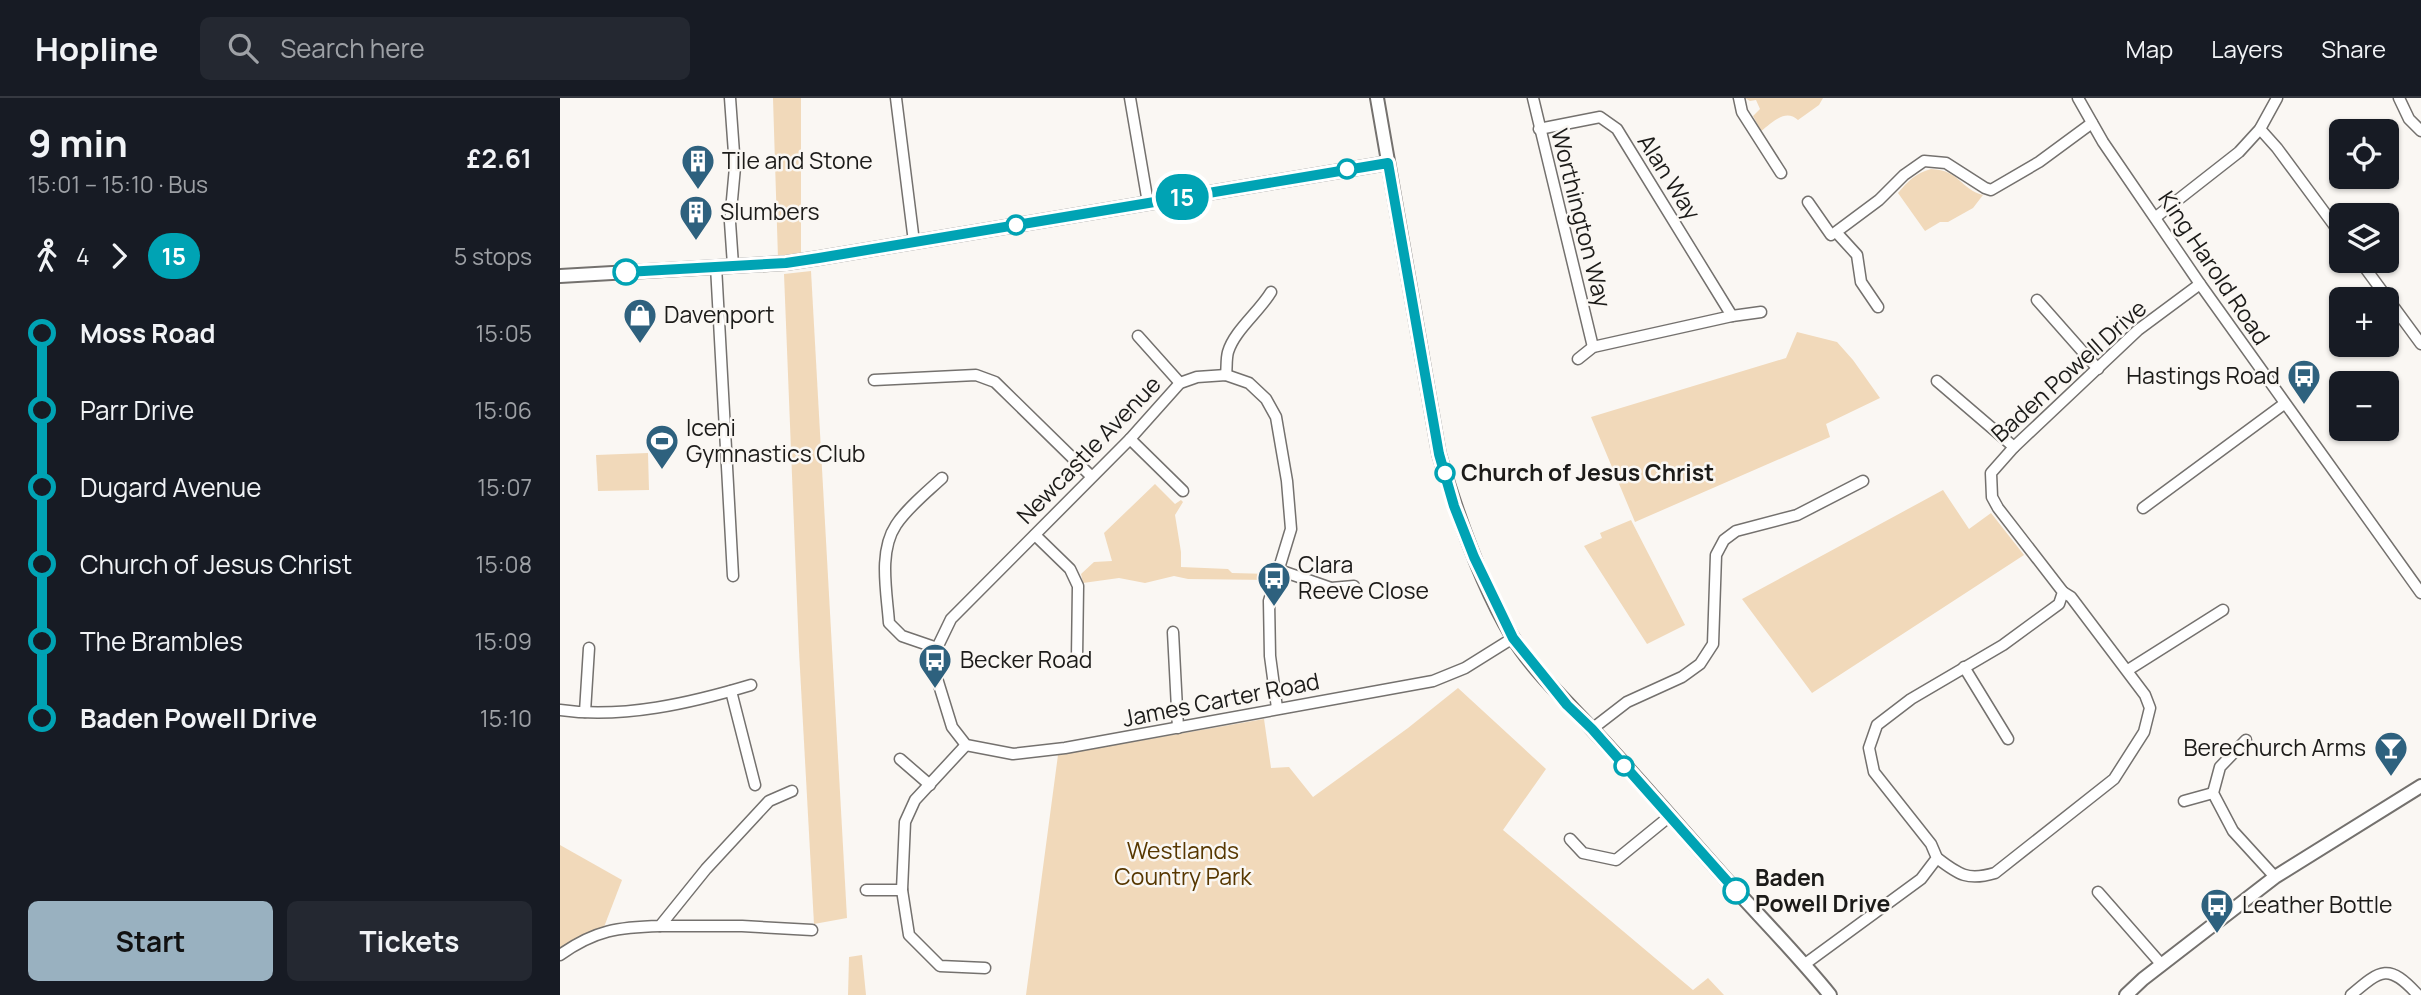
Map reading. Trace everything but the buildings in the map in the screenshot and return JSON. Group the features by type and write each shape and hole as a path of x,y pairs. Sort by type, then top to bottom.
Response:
{"street":[{"path":"730,98 735,167 730,222 733,265"},
{"path":"896,98 914,242"},
{"path":"1130,98 1148,203"},
{"path":"1377,98 1439,454 1454,506 1474,557 1513,638 1567,705 1592,729 1830,995"},
{"name":"Worthington Way","path":"1533,98 1593,347"},
{"path":"1739,98 1742,112 1781,173"},
{"name":"King Harold Road","path":"2078,98 2092,124 2200,284 2421,593"},
{"path":"2156,217 2239,152 2260,130 2277,98"},
{"path":"2399,98 2409,119 2421,131"},
{"name":"Alan Way","path":"1539,129 1600,117 1617,130 1732,316"},
{"path":"1831,235 1878,200 1904,175 1924,162 1946,163 1991,190 2039,162 2092,124"},
{"path":"2260,130 2277,148 2329,218"},
{"path":"560,276 786,263 1388,163"},
{"path":"1808,202 1831,235 1857,255 1861,282 1878,307"},
{"path":"716,266 733,576"},
{"path":"2369,273 2421,344"},
{"name":"Baden Powell Drive","path":"1937,858 1957,873 1977,878 1995,873 2114,779 2144,732 2150,708 2145,695 1992,497 1991,473 2014,447 2138,330 2200,284"},
{"path":"1271,292 1261,309 1242,327 1228,351 1226,375 1249,383 1266,399 1276,417 1287,481 1291,529 1269,601 1268,619 1277,708"},
{"path":"2037,300 2098,369"},
{"path":"1578,359 1593,347 1760,312"},
{"path":"1138,336 1180,383"},
{"path":"874,380 976,375 995,383 1091,476"},
{"name":"Newcastle Avenue","path":"966,745 952,727 935,672 937,648 951,619 1130,439 1180,383 1197,377 1226,375"},
{"path":"1937,382 2014,447"},
{"path":"2143,508 2284,404"},
{"path":"1130,439 1183,491"},
{"path":"937,648 902,636 889,623 886,553 889,538 897,523 942,478"},
{"path":"1592,729 1627,702 1682,677 1700,664 1713,644 1716,555 1724,540 1736,531 1797,515 1863,481"},
{"path":"1035,535 1070,569 1078,586 1077,658"},
{"path":"1279,570 1331,588 1354,586"},
{"path":"1805,964 1921,878 1937,858 1931,844 1874,772 1869,748 1877,725 1911,699 2003,645 2059,604 2063,592"},
{"path":"2128,670 2223,610"},
{"path":"1173,632 1178,728"},
{"name":"James Carter Road","path":"966,745 1013,754 1065,748 1433,681 1465,668 1513,638"},
{"path":"585,712 589,648"},
{"path":"1964,667 2008,739"},
{"path":"560,710 632,710 684,703 751,685"},
{"path":"731,691 755,785"},
{"path":"2246,740 2220,767 2213,793 2233,831 2275,877"},
{"path":"966,745 915,800 905,821 902,890 909,935 921,950 940,966 985,968"},
{"path":"900,760 930,785"},
{"path":"2126,995 2275,877 2421,786"},
{"path":"660,926 706,869 769,801 792,791"},
{"path":"2184,801 2213,793"},
{"path":"1570,839 1584,853 1616,860 1670,816"},
{"path":"866,890 902,890"},
{"path":"2098,892 2162,965"},
{"path":"560,955 606,930 660,926 742,926 812,930"},
{"path":"2351,995 2374,975 2382,972 2398,975 2418,995"}],"green space":[{"path":"773,98 801,98 801,254 778,259"},
{"path":"1745,98 1823,98 1819,105 1798,120 1783,116 1761,131 1753,116 1760,109 1756,100"},
{"path":"1931,169 1954,176 1969,189 1983,195 1973,208 1925,231 1898,193 1913,178"},
{"path":"811,271 847,918 814,924 799,651 784,274"},
{"path":"1797,332 1837,342 1880,398 1826,424 1830,437 1635,522 1591,417 1786,358"},
{"path":"648,453 649,490 598,491 596,455"},
{"path":"1155,484 1175,504 1181,500 1183,502 1175,515 1181,567 1271,574 1270,580 1188,579 1174,576 1145,583 1119,578 1083,583 1081,574 1094,562 1112,561 1104,533"},
{"path":"1943,490 1969,529 1991,513 2024,555 1812,693 1742,599"},
{"path":"1631,520 1685,625 1647,644 1584,546 1602,538 1600,533"},
{"name":"Westlands Country Park","path":"1458,688 1546,769 1503,830 1693,990 1708,978 1724,995 1026,995 1058,755 1264,719 1271,768 1289,767 1313,797"},
{"path":"560,845 622,880 604,927 560,950"},
{"path":"862,955 866,995 848,995 849,957"}],"bus line":[{"name":"15","path":"626,272 786,263 1388,163 1439,454 1454,506 1474,557 1513,638 1567,705 1592,729 1736,891"}],"place":[{"name":"Tile and Stone","path":"698,191"},
{"name":"Slumbers","path":"696,242"},
{"name":"Davenport","path":"640,345"},
{"name":"Hastings Road","path":"2304,406"},
{"name":"Iceni Gymnastics Club","path":"662,471"},
{"name":"Church of Jesus Christ","path":"1445,473"},
{"name":"Clara Reeve Close","path":"1274,608"},
{"name":"Becker Road","path":"935,690"},
{"name":"Berechurch Arms","path":"2391,778"},
{"name":"Baden Powell Drive","path":"1736,891"},
{"name":"Leather Bottle","path":"2217,935"}]}
